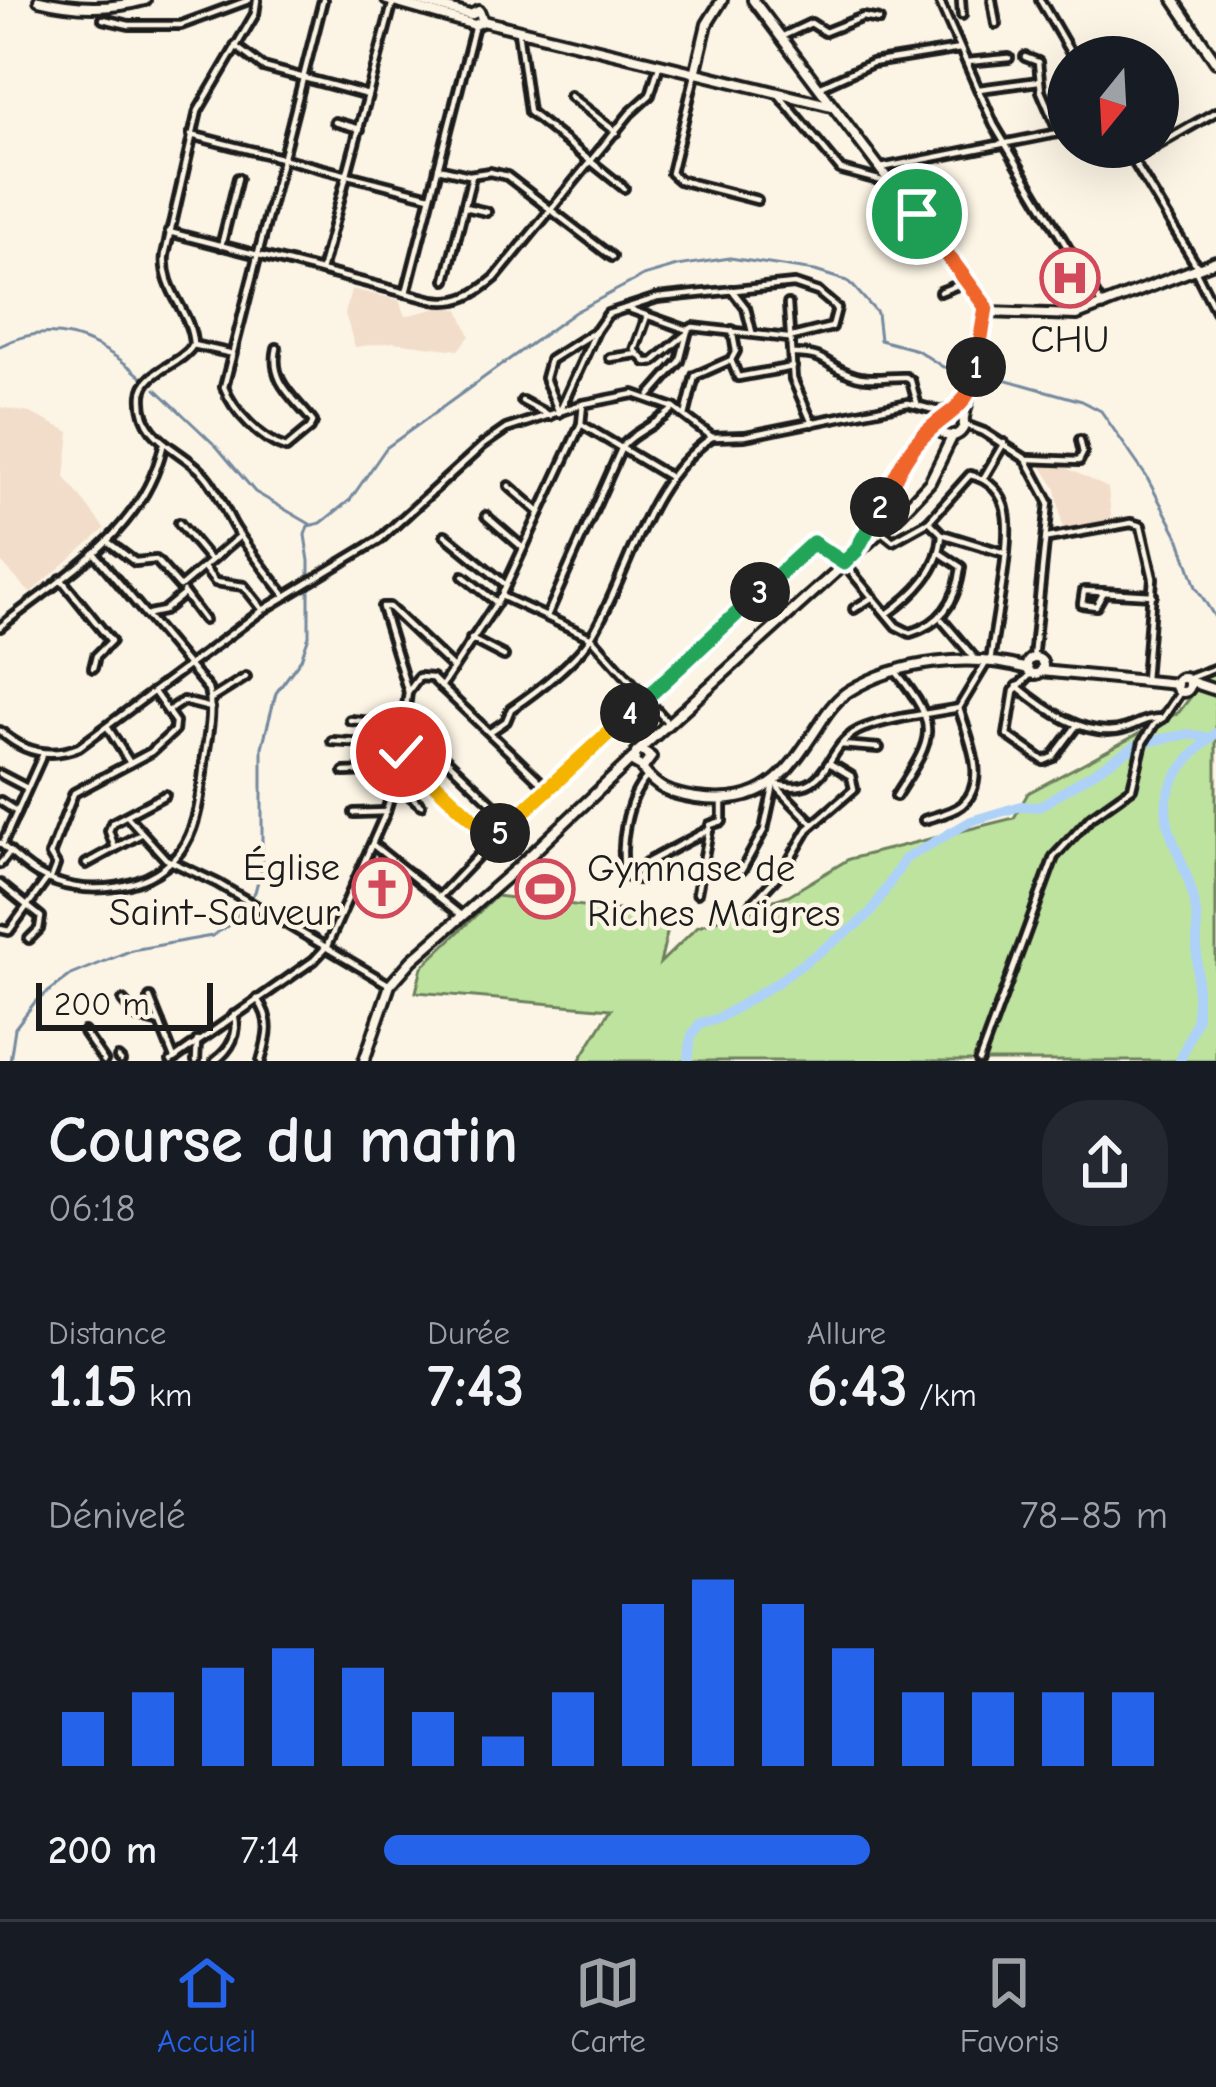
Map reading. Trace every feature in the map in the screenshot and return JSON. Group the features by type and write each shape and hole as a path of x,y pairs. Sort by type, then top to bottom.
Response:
{"main road":[{"path":"39,0 106,8 145,0"},
{"path":"415,0 518,30 833,106"},
{"path":"695,74 710,15 722,0"},
{"path":"366,1061 394,987 422,955 614,775 642,762 668,723 881,530 929,482 964,420 988,312 753,0"},
{"path":"1174,0 1216,62"},
{"path":"395,2 476,15"},
{"path":"988,312 1066,317 1216,261"},
{"path":"856,551 914,446 970,397"},
{"path":"944,417 964,420"},
{"path":"944,417 942,433 953,435"},
{"path":"642,762 659,789 722,801 774,784 790,769 836,701 864,684 948,661 1037,665 1216,693"}],"street":[{"path":"103,20 182,25 253,0 256,10 198,111 169,232 164,276 194,345 184,358 150,379 143,391 146,418 164,446 209,479 241,536 285,596"},
{"path":"277,348 274,363 282,384 313,422 286,448 272,442 228,398 224,387 323,0"},
{"path":"939,0 1005,143 1103,307"},
{"path":"961,0 962,15"},
{"path":"992,0 996,24"},
{"path":"1040,0 1061,36"},
{"path":"321,271 395,2"},
{"path":"406,292 476,15"},
{"path":"781,37 812,23 825,32 863,17 878,20"},
{"path":"518,30 529,112 624,188"},
{"path":"235,46 262,67 369,96"},
{"path":"819,87 872,62 960,49"},
{"path":"1025,57 1038,62 1047,102"},
{"path":"966,62 1009,58"},
{"path":"169,232 445,302 478,292 650,95 659,65"},
{"path":"695,74 671,173 679,180 757,200"},
{"path":"978,89 1039,81"},
{"path":"779,95 841,170 893,183"},
{"path":"570,96 616,132"},
{"path":"1179,133 1216,112"},
{"path":"335,122 360,129"},
{"path":"191,135 431,196"},
{"path":"881,168 1047,135"},
{"path":"438,168 472,176 490,172 508,176 612,256"},
{"path":"1138,168 1216,311"},
{"path":"446,280 472,176"},
{"path":"221,246 238,178"},
{"path":"465,207 487,212"},
{"path":"940,292 968,281"},
{"path":"560,413 604,317 624,308 657,298 794,284 834,302 837,315 832,327 793,337 699,326 653,362 637,353"},
{"path":"732,290 745,305 752,332"},
{"path":"788,304 794,382 812,423"},
{"path":"624,308 687,332"},
{"path":"637,353 647,316"},
{"path":"685,416 695,376 731,360 736,351 732,330"},
{"path":"560,413 544,371 550,360 596,332"},
{"path":"648,396 680,361 687,332"},
{"path":"194,345 231,354"},
{"path":"610,358 637,353"},
{"path":"792,354 820,355 840,370 863,378 906,377 919,406"},
{"path":"731,360 740,378 793,367"},
{"path":"0,731 17,745 43,754 63,754 79,747 263,610 379,540 506,429 625,395 648,396 674,408 712,437 745,436 919,406 944,417"},
{"path":"522,401 550,416"},
{"path":"441,687 499,600 580,424 584,404"},
{"path":"547,616 621,449 630,437 657,425 674,408"},
{"path":"964,420 1026,459 1049,502 1037,665 1017,686 1005,731 1044,761 1077,725"},
{"path":"580,424 668,476"},
{"path":"490,732 592,638 656,495 668,476 712,437"},
{"path":"1026,459 1079,461 1083,453 1080,440"},
{"path":"983,479 1004,443"},
{"path":"0,627 94,553 140,506 164,446"},
{"path":"881,530 892,541 929,521 970,476 994,487 1006,511 1004,553 984,662 959,708 975,761 973,783 962,805 924,820"},
{"path":"509,486 538,512"},
{"path":"486,516 523,548"},
{"path":"929,521 942,534 1004,553"},
{"path":"178,523 210,560"},
{"path":"1048,538 1138,524 1143,529 1153,578 1145,680"},
{"path":"886,614 926,579 940,553 942,534"},
{"path":"445,535 506,585"},
{"path":"146,615 163,611 203,566 241,536"},
{"path":"107,541 141,564 156,560 204,620"},
{"path":"440,897 494,839 807,545 819,544 844,563 886,614 910,633 941,619 962,573 957,561 940,553"},
{"path":"43,754 1,844 10,852 49,879 73,885 125,885 144,880 173,862 196,818 211,704 208,689 94,553"},
{"path":"203,566 215,582 244,586 263,610"},
{"path":"463,576 499,600 592,638 668,723"},
{"path":"61,579 111,641 96,656 93,668"},
{"path":"1104,592 1153,595"},
{"path":"854,609 873,597"},
{"path":"150,998 172,1059 314,960 327,946 386,812 402,748 408,692 384,605 452,668"},
{"path":"941,619 984,662"},
{"path":"471,639 504,656"},
{"path":"979,1061 1054,857 1091,818 1132,788 1149,730 1163,718 1184,685 1216,668"},
{"path":"896,796 927,742 926,714 897,673"},
{"path":"408,692 423,675 441,687 549,790"},
{"path":"168,711 183,701 211,704 246,677"},
{"path":"1017,686 1077,725 1123,729 1139,718 1163,718"},
{"path":"0,929 8,932 49,879 56,865 50,855 74,793 151,752 174,731 175,722 154,692"},
{"path":"774,784 800,786 820,778 842,745 865,728 959,708"},
{"path":"350,720 405,723 512,822"},
{"path":"107,727 130,764"},
{"path":"332,740 402,748 494,839"},
{"path":"842,745 879,748"},
{"path":"642,762 625,832 625,876 638,879 646,863 710,829"},
{"path":"752,904 785,868 813,824 854,789 851,776 830,764"},
{"path":"344,772 398,770"},
{"path":"0,774 29,790"},
{"path":"394,783 421,806"},
{"path":"774,784 813,824"},
{"path":"742,870 764,830 774,784"},
{"path":"115,848 109,828 165,795"},
{"path":"697,892 710,825 722,821 722,801"},
{"path":"0,802 16,812"},
{"path":"354,813 386,812"},
{"path":"127,816 157,853 394,987"},
{"path":"86,863 140,834"},
{"path":"373,844 462,916"},
{"path":"0,864 10,852"},
{"path":"0,884 42,923 29,939"},
{"path":"257,999 269,1027 261,1061"},
{"path":"123,1000 137,1017 160,1023"},
{"path":"215,1061 230,1046 234,1016"},
{"path":"84,1032 104,1061"},
{"path":"196,1061 197,1041"}],"shaded area":[{"path":"351,289 399,300 405,316 442,307 459,309 470,336 458,350 393,342 355,347 345,314"},
{"path":"0,407 30,413 70,432 65,477 105,529 30,593 0,561"},
{"path":"1040,464 1061,465 1108,488 1112,524 1063,531 1056,489"}],"green space":[{"path":"1216,664 1216,1061 579,1061 611,1009 416,992 422,967 496,896 671,916 660,963 698,926 789,895 849,859 1014,818 1028,793 1179,712"}],"waterway":[{"path":"10,1061 15,1028 35,1002 71,975 132,950 212,936 232,923 255,892 262,866 262,747 276,693 301,659 309,636 308,526 321,523 350,500 386,448 575,312 643,276 730,258 815,271 854,287 877,313 880,340 917,350 943,367 975,371 1082,401 1101,411 1146,476 1180,540 1196,587 1216,619"},
{"path":"0,346 40,334 77,338 113,355 145,380"},
{"path":"156,389 217,447 255,492 310,524"},
{"path":"1180,1061 1197,1018 1197,922 1166,805 1172,784 1188,760 1216,733"},
{"path":"688,1061 691,1037 700,1023 719,1018 775,984 858,924 905,859 971,821 1021,806 1039,807 1140,743 1189,734 1209,738"}],"place":[{"name":"CHU","path":"1070,278"},
{"name":"Église Saint-Sauveur","path":"382,888"},
{"name":"Gymnase de Riches Maigres","path":"545,889"}],"route":[{"path":"401,752 494,839 807,545 819,544 844,563 856,551 914,446 935,428 940,417 970,397 988,312 917,214"}]}
